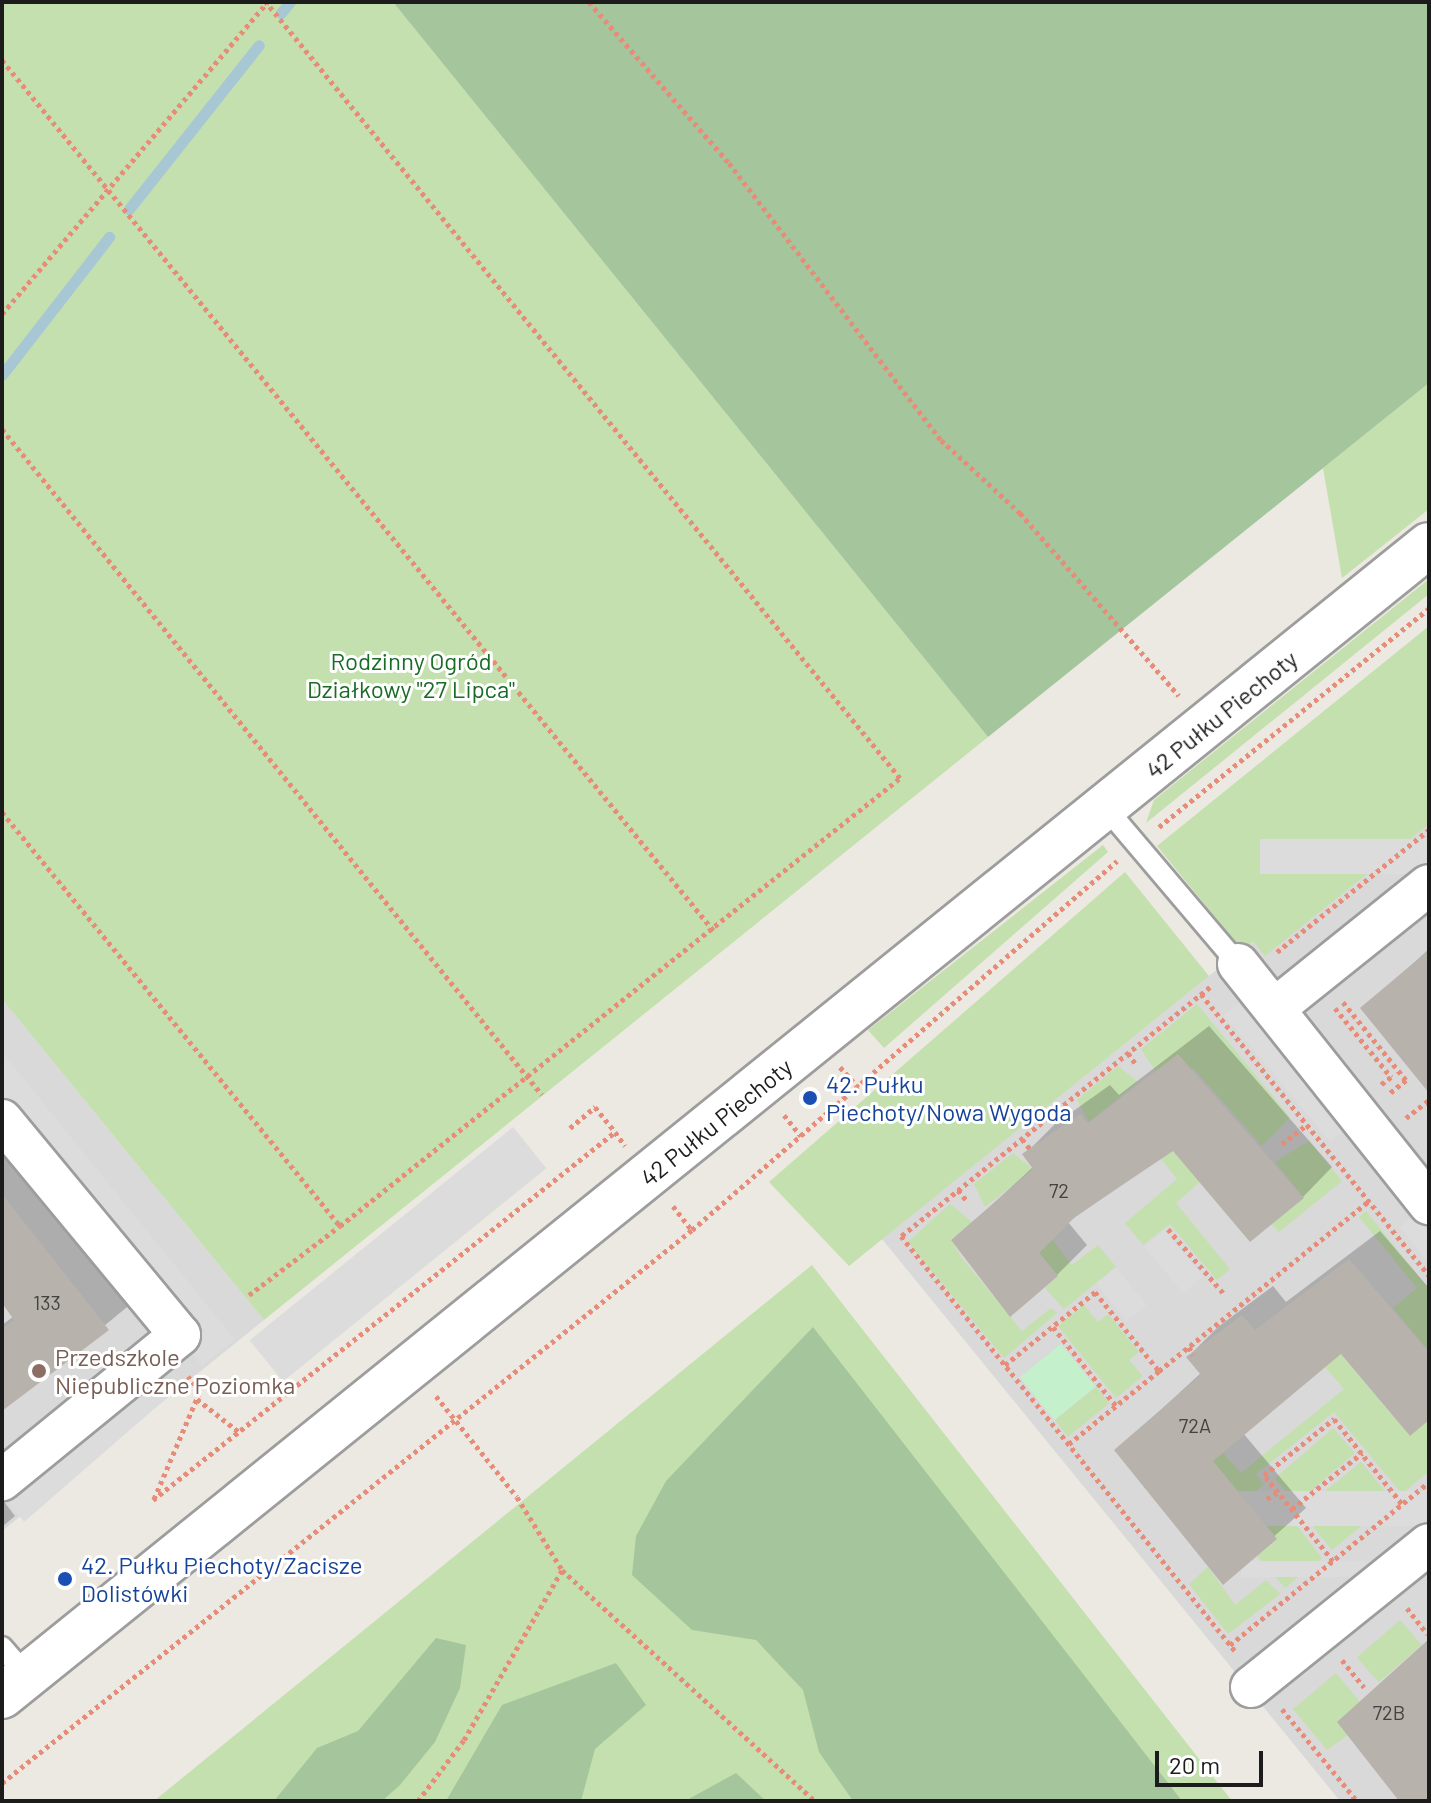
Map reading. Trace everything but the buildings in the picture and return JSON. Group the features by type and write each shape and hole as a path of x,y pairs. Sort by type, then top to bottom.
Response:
{"street":[{"name":"42 Pułku Piechoty","path":"10,1673 412,1367 1429,545"},
{"path":"1274,1009 1429,885"},
{"path":"1251,963 1274,1009 1429,1204"},
{"path":"2,1120 180,1335 2,1480"},
{"path":"1255,1684 1429,1544"}],"lane":[{"path":"1105,807 1251,963"}],"path":[{"path":"2,314 109,192 267,2 900,778 529,1079 249,1295"},
{"path":"589,2 729,163 941,440 1020,513 1206,727"},
{"path":"2,60 713,930"},
{"path":"2,429 542,1095"},
{"path":"1148,835 1429,608"},
{"path":"2,812 340,1226"},
{"path":"1357,1801 1255,1684 1230,1645 901,1236 1201,994 1251,963 1429,830"},
{"path":"2,1783 692,1230 1127,853"},
{"path":"1201,994 1429,1276"},
{"path":"1343,1002 1406,1080 1397,1088"},
{"path":"1335,1008 1391,1077 1381,1085"},
{"path":"1128,1053 1135,1063"},
{"path":"1402,1122 1429,1100"},
{"path":"1062,1106 1071,1116"},
{"path":"570,1128 595,1107 630,1152"},
{"path":"1282,1144 1306,1125"},
{"path":"178,1365 200,1391 153,1500 615,1132"},
{"path":"1022,1139 1030,1149"},
{"path":"958,1190 966,1200"},
{"path":"664,1196 692,1230"},
{"path":"1069,1444 1116,1406 1126,1402 1230,1314 1295,1266 1368,1202"},
{"path":"1168,1229 1225,1295"},
{"path":"1005,1365 1095,1292 1159,1371"},
{"path":"1230,1314 1235,1320"},
{"path":"1053,1327 1116,1406"},
{"path":"1189,1347 1193,1355"},
{"path":"412,1367 517,1497 562,1570 815,1801"},
{"path":"197,1399 239,1432"},
{"path":"1333,1561 1264,1475 1334,1419 1402,1504"},
{"path":"1292,1509 1362,1453"},
{"path":"1230,1645 1429,1482"},
{"path":"1267,1499 1278,1492"},
{"path":"418,1801 464,1740 562,1570"},
{"path":"1406,1607 1427,1634"},
{"path":"1341,1660 1364,1687"}],"shaded area":[{"path":"1429,799 1429,1801 1340,1801 882,1239"},
{"path":"1260,839 1429,839 1429,874 1260,874"},
{"path":"1245,998 1351,1124 1330,1142 1224,1015"},
{"path":"2,999 264,1320 2,1531"},
{"path":"2,1052 235,1340 202,1366 2,1119"},
{"path":"513,1127 546,1168 283,1382 250,1340"},
{"path":"1420,1210 1429,1221 1429,1264 1400,1227"},
{"path":"1164,1230 1203,1277 1183,1293 1144,1247"},
{"path":"1116,1267 1147,1305 1127,1321 1096,1283"},
{"path":"156,1370 174,1391 24,1522 6,1501"},
{"path":"1184,1491 1429,1491 1429,1526 1184,1526"},
{"path":"1241,1561 1429,1561 1429,1577 1241,1577"}],"green space":[{"name":"Rodzinny Ogród Działkowy \"27 Lipca\"","path":"2,2 393,2 988,737 264,1320 2,999"},
{"path":"393,2 1429,2 1429,383 988,737"},
{"path":"1429,383 1429,509 1342,578 1323,468"},
{"path":"1429,579 1429,594 1146,823 1154,800"},
{"path":"1429,626 1429,824 1265,956 1253,941 1242,950 1157,846"},
{"path":"1103,845 1108,852 884,1048 868,1030"},
{"path":"1125,872 1209,976 849,1266 769,1182"},
{"path":"1197,1004 1290,1117 1262,1146 1194,1069 1156,1072 1141,1049"},
{"path":"1118,1066 1138,1082 1089,1122 1077,1100"},
{"path":"1166,1140 1203,1179 1176,1203 1230,1269 1217,1280 1170,1224 1143,1245 1125,1223 1177,1179 1154,1150"},
{"path":"1309,1141 1342,1181 1279,1232 1272,1224 1304,1198 1275,1162"},
{"path":"1013,1153 1033,1169 985,1207 974,1184"},
{"path":"950,1204 972,1222 951,1239 961,1257 1022,1331 1051,1308 1057,1313 1004,1358 908,1242"},
{"path":"1366,1211 1429,1289 1429,1351 1393,1308 1417,1288 1359,1217"},
{"path":"1049,1236 1072,1265 1098,1245 1116,1267 1064,1309 1045,1288 1058,1276 1038,1251"},
{"path":"812,1265 1232,1801 154,1801"},
{"path":"1084,1305 1098,1322 1108,1314 1139,1352 1129,1360 1143,1376 1116,1398 1058,1326"},
{"path":"813,1327 1182,1801 853,1801 819,1752 803,1690 756,1640 692,1630 632,1575 636,1536 666,1481"},
{"path":"1061,1344 1096,1387 1054,1420 1020,1377"},
{"path":"1341,1354 1409,1435 1429,1420 1429,1471 1402,1494 1334,1412 1256,1474 1264,1484 1245,1500 1212,1461 1223,1453 1241,1473 1344,1389 1325,1367"},
{"path":"1096,1387 1109,1403 1068,1437 1055,1420"},
{"path":"1333,1428 1355,1453 1297,1503 1275,1479"},
{"path":"1361,1462 1392,1501 1332,1550 1300,1511"},
{"path":"1282,1506 1322,1558 1285,1588 1257,1556 1277,1539 1262,1520"},
{"path":"1208,1567 1235,1605 1266,1580 1280,1594 1228,1634 1189,1584"},
{"path":"1400,1620 1422,1645 1379,1682 1357,1657"},
{"path":"436,1638 466,1645 460,1688 435,1742 400,1785 382,1801 274,1801 317,1748 358,1731"},
{"path":"616,1663 646,1705 595,1749 581,1801 446,1801 502,1705"},
{"path":"1336,1673 1360,1702 1348,1735 1327,1750 1293,1709"},
{"path":"736,1773 766,1801 685,1801"}],"waterway":[{"path":"281,13 290,2"},
{"path":"129,209 259,45"},
{"path":"2,375 109,237"}],"place":[{"name":"42. Pułku Piechoty/Nowa Wygoda","path":"810,1098"},
{"name":"Przedszkole Niepubliczne Poziomka","path":"39,1371"},
{"name":"42. Pułku Piechoty/Zacisze Dolistówki","path":"65,1579"}]}
